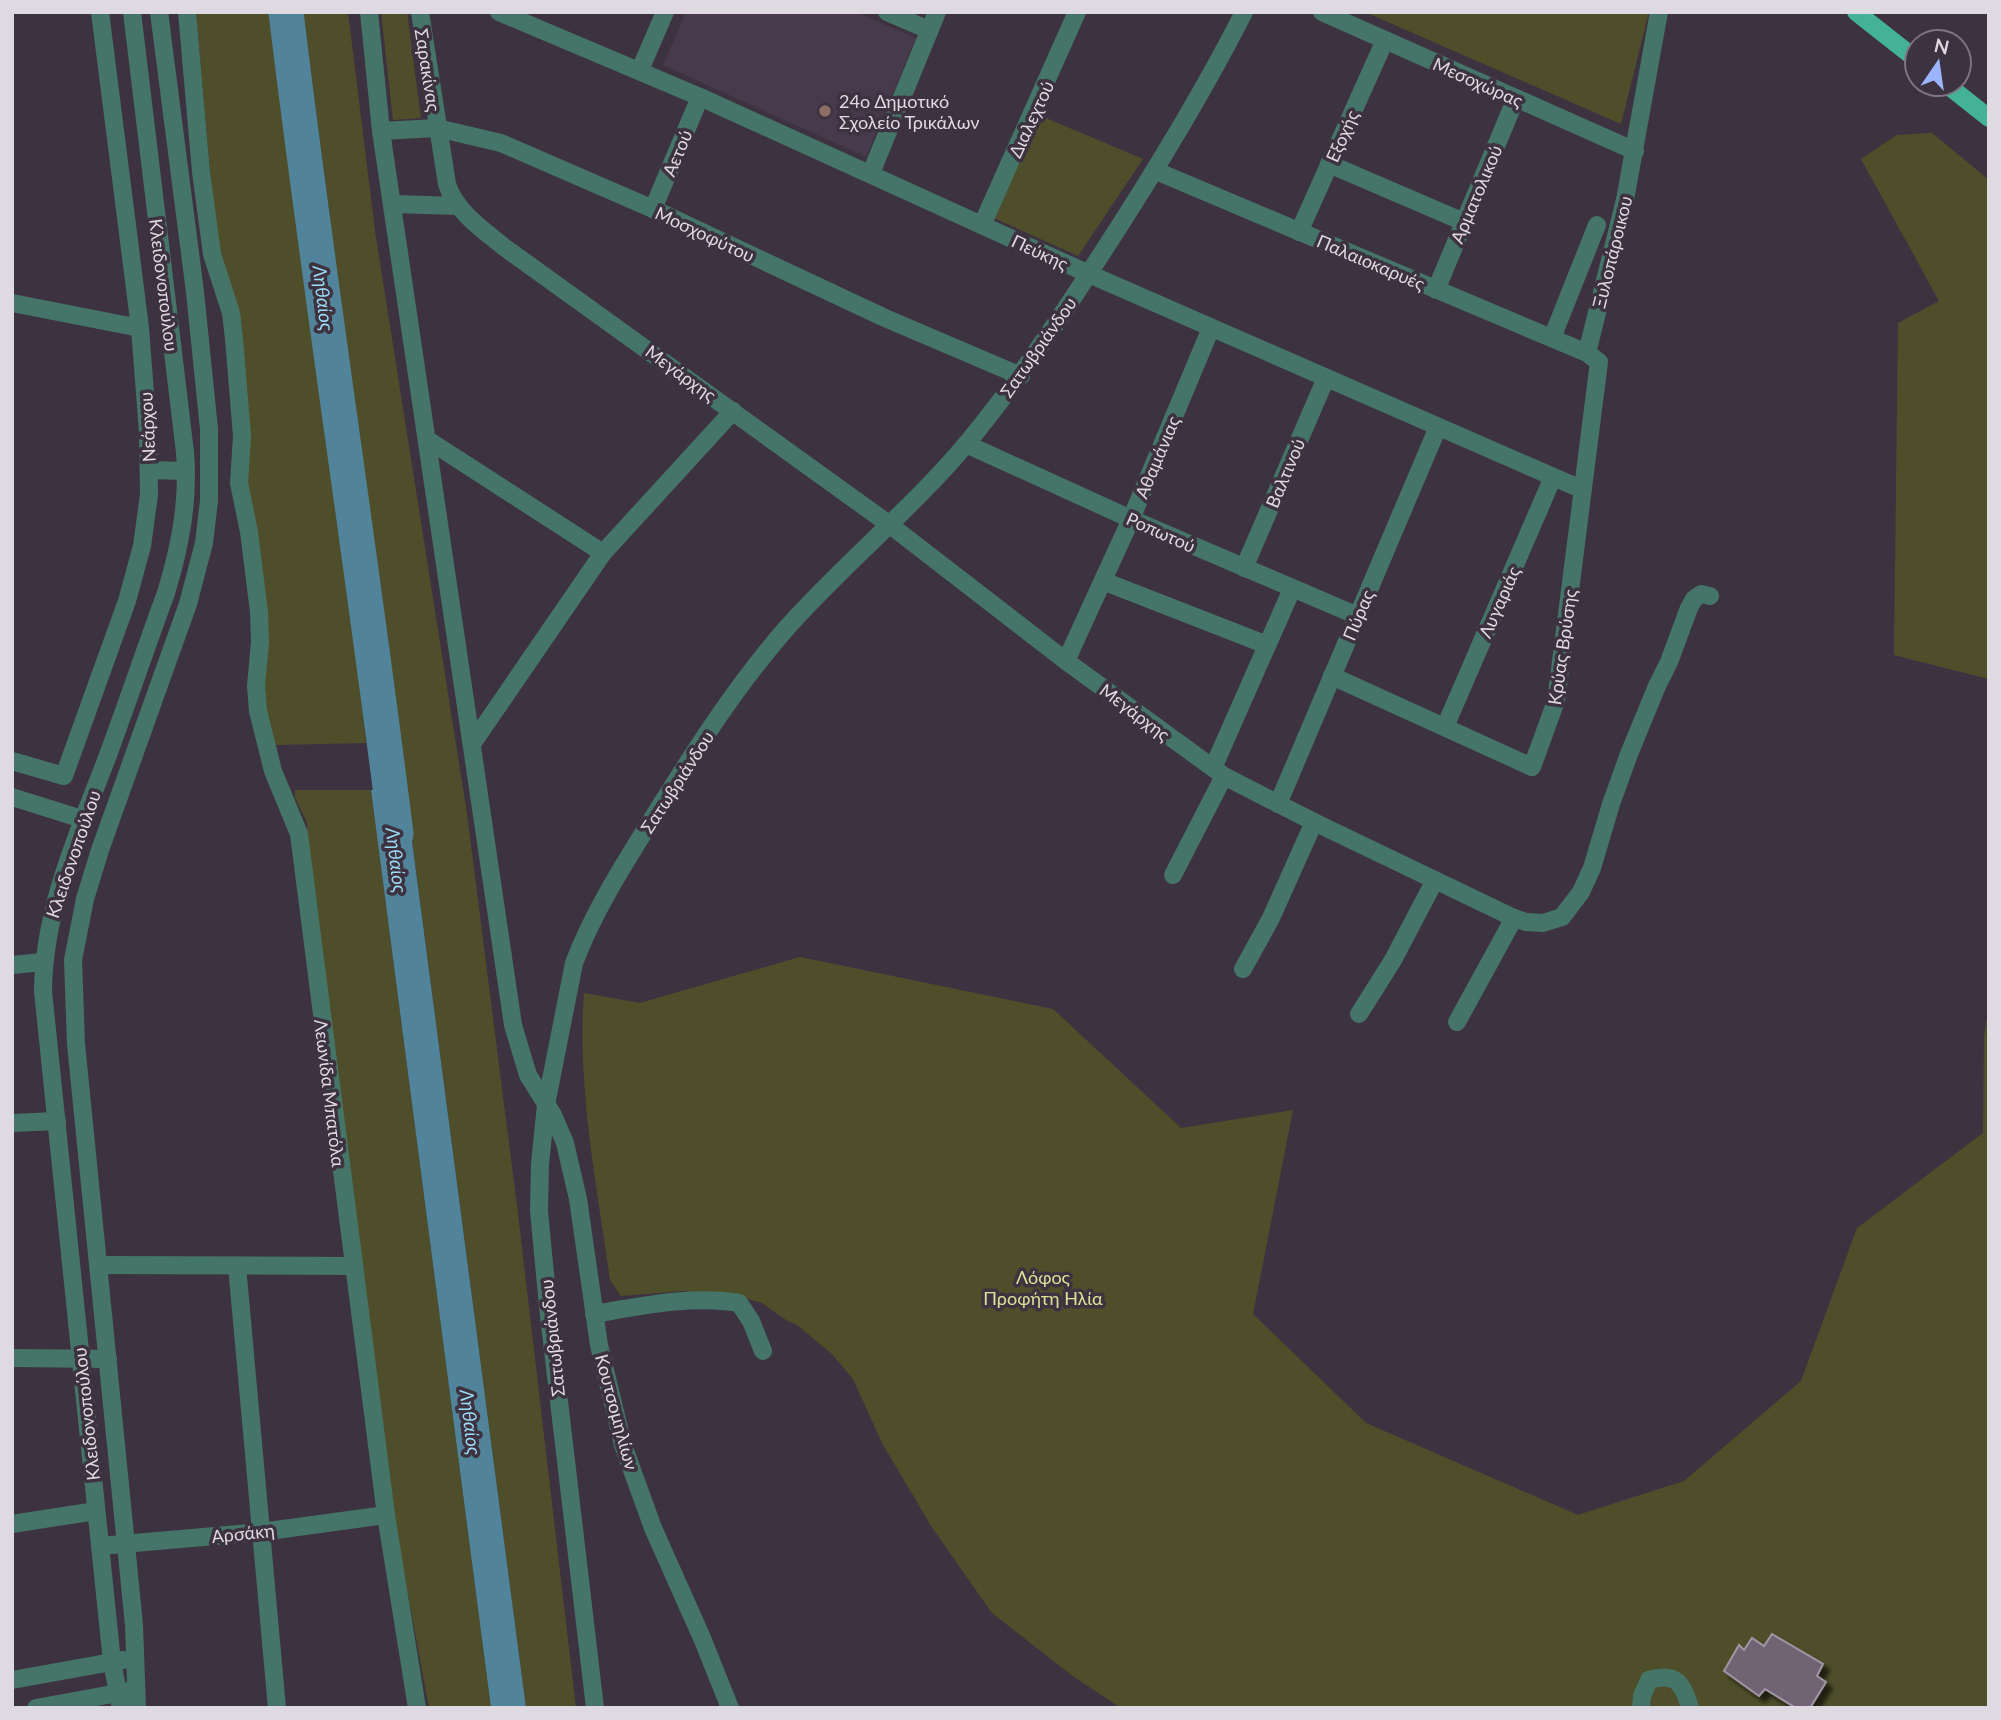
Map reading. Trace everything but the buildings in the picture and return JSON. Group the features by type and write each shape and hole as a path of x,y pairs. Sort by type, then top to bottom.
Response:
{"main road":[{"path":"1856,12 1903,49"},
{"path":"1964,98 1989,118"}],"street":[{"name":"Νεάρχου","path":"12,761 65,776 127,601 146,523 149,470 140,328 100,12"},
{"name":"Κλειδονοπούλου","path":"119,1701 112,1662 43,991 44,962 51,917 82,819 107,757 179,550 186,471 132,12"},
{"name":"Κλειδονοπούλου","path":"137,1699 127,1543 76,1044 73,960 91,877 188,604 204,543 211,481 192,264 159,12"},
{"name":"Λεωνίδα Μπατόλα","path":"187,12 200,159 212,254 231,313 242,436 239,483 249,532 259,612 260,642 256,686 258,711 273,771 299,834 386,1515 417,1708"},
{"name":"Κουτσομηλίων","path":"369,12 381,131 513,1025 523,1063 561,1132 579,1209 594,1314 612,1400 636,1485 730,1708"},
{"name":"Σαρακίνας","path":"420,12 437,128"},
{"name":"Πεύκης","path":"499,12 528,18 1089,274 1581,489"},
{"path":"640,71 665,12"},
{"path":"887,12 929,30"},
{"path":"871,173 937,12"},
{"name":"Διαλεχτού","path":"982,225 1077,12"},
{"name":"Σατωβριάνδου","path":"595,1708 541,1242 539,1189 546,1105 574,963 594,916 681,773 776,642 966,444 1021,376 1156,171 1244,12"},
{"name":"Μεσοχώρας","path":"1322,12 1634,151"},
{"name":"Ξυλοπάροικου","path":"1587,353 1634,151 1659,12"},
{"name":"Εξοχής","path":"1299,232 1385,40"},
{"name":"Αετού","path":"653,209 700,97"},
{"name":"Αρματολικού","path":"1436,290 1516,98"},
{"name":"Μοσχοφύτου","path":"381,131 437,128 501,143 653,209 885,318 1021,376"},
{"name":"Μεγάρχης","path":"437,128 447,184 458,206 504,247 890,524 1066,661 1219,772 1314,822 1514,918 1543,923 1562,917 1577,898 1592,868 1629,754 1689,608 1701,594 1710,596"},
{"path":"1329,164 1464,222"},
{"name":"Παλαιοκαρυές","path":"1156,171 1587,353"},
{"path":"392,204 458,206"},
{"path":"1552,338 1597,226"},
{"path":"192,264 212,254"},
{"path":"12,303 140,328"},
{"name":"Αθαμάνιας","path":"1066,661 1131,519 1211,328"},
{"name":"Κρύας Βρύσης","path":"1332,676 1532,767 1556,701 1599,362 1587,353"},
{"name":"Βαλτινού","path":"1244,568 1326,378"},
{"path":"472,744 603,553 733,411"},
{"name":"Πύρας","path":"1278,804 1438,426"},
{"path":"428,440 603,553"},
{"name":"Ροπωτού","path":"966,444 1131,519 1357,616"},
{"path":"149,470 186,471"},
{"name":"Λυγαριάς","path":"1445,727 1553,477"},
{"path":"1103,581 1267,645"},
{"path":"1173,875 1219,772 1267,645 1292,589"},
{"path":"12,797 82,819"},
{"path":"1243,969 1271,918 1314,822"},
{"path":"1359,1014 1393,960 1435,880"},
{"path":"1457,1022 1514,918"},
{"path":"12,965 44,962"},
{"path":"12,1123 57,1121"},
{"path":"99,1265 353,1266"},
{"path":"237,1266 277,1708"},
{"path":"594,1314 686,1301 722,1300 739,1303 751,1321 763,1351"},
{"path":"12,1358 108,1359"},
{"path":"12,1524 96,1511"},
{"name":"Αρσάκη","path":"100,1546 261,1532 386,1515"},
{"path":"12,1680 136,1658"},
{"path":"1642,1708 1642,1696 1649,1680 1664,1675 1678,1681 1687,1696 1690,1708"},
{"path":"36,1708 137,1699"}],"shaded area":[{"name":"24ο Δημοτικό Σχολείο Τρικάλων","path":"686,12 856,12 916,38 866,157 663,65"}],"green space":[{"path":"196,12 273,12 304,273 352,611 366,743 274,745 264,714 245,482 217,248"},
{"path":"303,12 348,12 375,231 467,814 518,1214 576,1708 526,1708"},
{"path":"381,12 407,12 421,118 393,120"},
{"path":"1365,12 1649,12 1621,124"},
{"path":"1041,116 1143,159 1078,256 994,218"},
{"path":"1932,133 1989,180 1989,679 1894,655 1898,323 1939,301 1861,159 1897,135"},
{"path":"295,790 371,790 491,1708 429,1708 395,1524 308,849 307,822 295,798"},
{"name":"Λόφος Προφήτη Ηλία","path":"800,957 1053,1009 1181,1128 1293,1110 1253,1314 1366,1423 1578,1515 1684,1481 1801,1381 1857,1228 1983,1133 1984,1036 1989,1004 1989,1708 1121,1708 1074,1677 992,1613 931,1526 882,1443 853,1379 832,1354 797,1325 762,1303 738,1296 683,1291 621,1296 610,1280 586,1101 583,1065 584,993 640,1003"}],"water":[{"name":"Ληθαίος","path":"405,788 526,1708 491,1708 371,790"}],"waterway":[{"name":"Ληθαίος","path":"286,12 396,834"}],"place":[{"name":"24ο Δημοτικό Σχολείο Τρικάλων","path":"825,111"}]}
